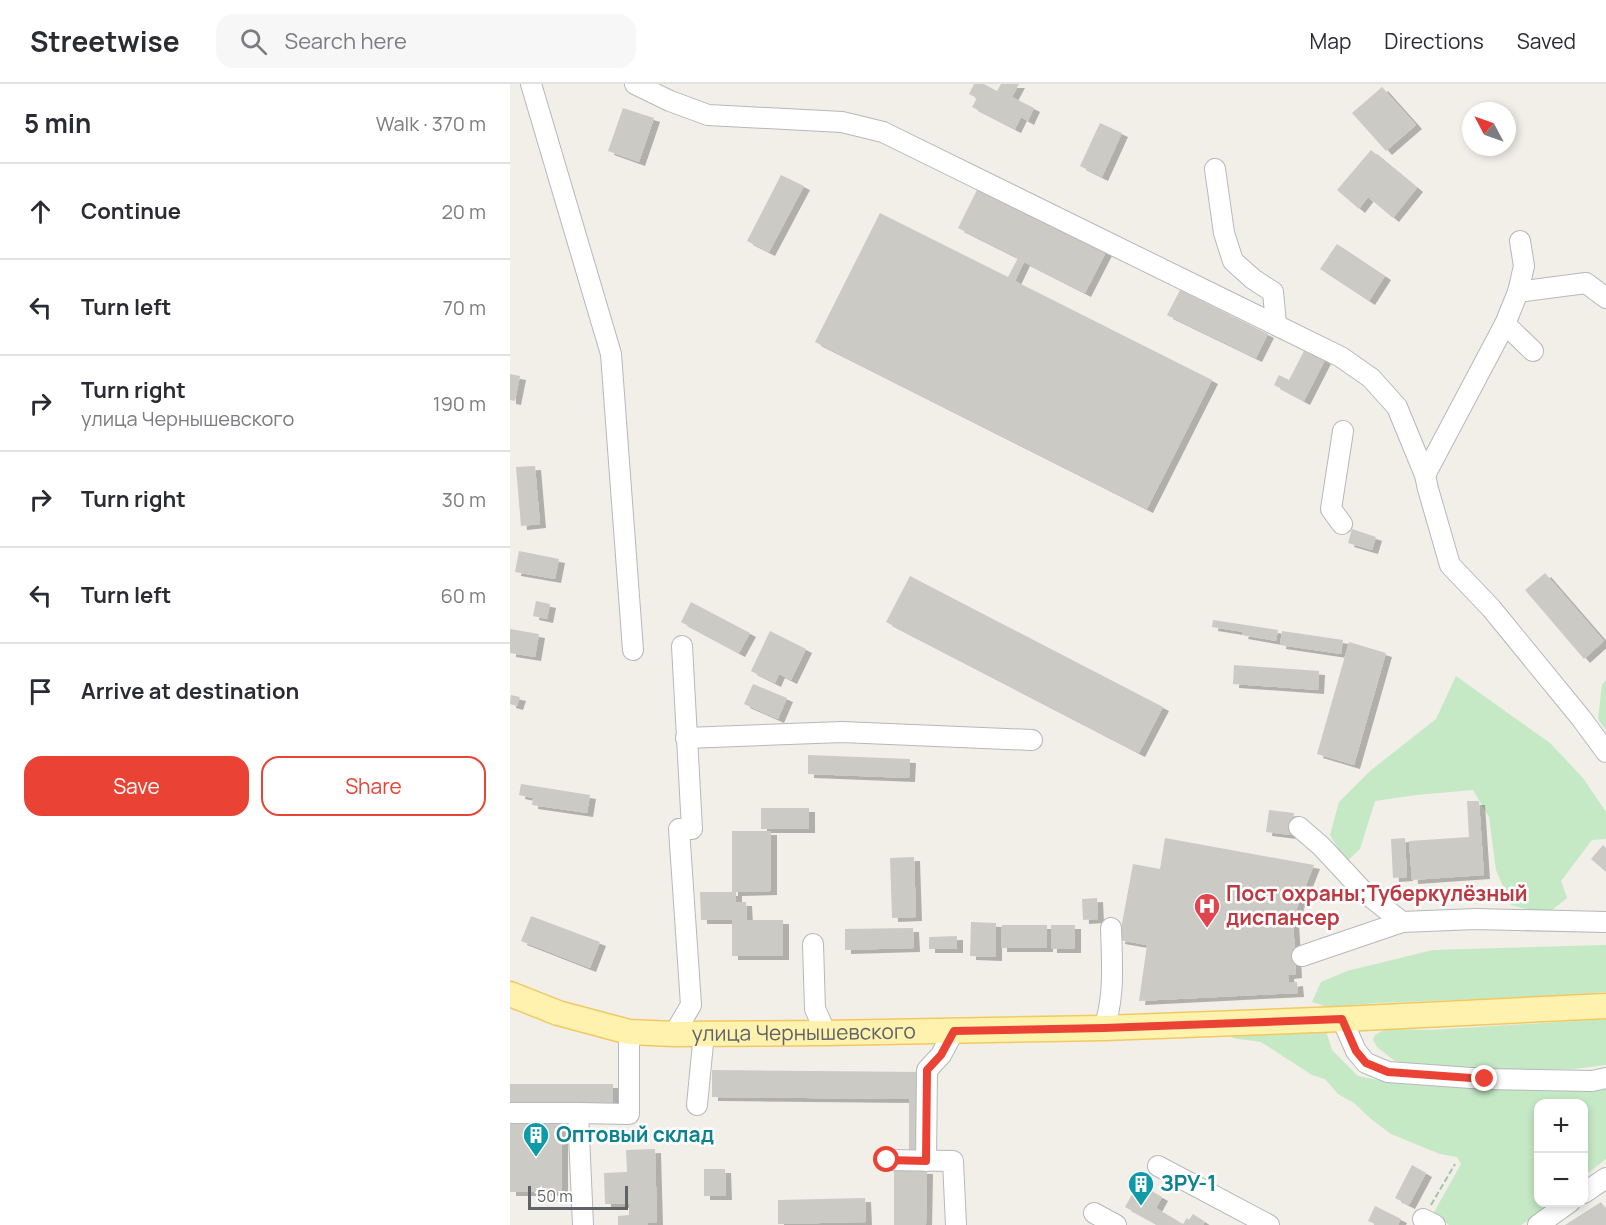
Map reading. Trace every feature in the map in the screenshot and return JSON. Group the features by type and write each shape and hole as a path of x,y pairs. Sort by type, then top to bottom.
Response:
{"main road":[{"name":"улица Чернышевского","path":"510,994 558,1013 629,1032 674,1034 1104,1028 1606,1006"}],"street":[{"path":"531,84 611,354 633,650"},
{"path":"635,84 670,101 708,115 842,122 883,132 1341,357 1371,378 1397,407 1425,475 1450,565 1491,608 1606,752"},
{"path":"1215,169 1224,233 1233,261 1253,279 1273,292 1276,324"},
{"path":"1425,475 1505,324 1518,292 1524,266 1520,241"},
{"path":"1518,292 1586,283 1606,298"},
{"path":"1505,324 1533,351"},
{"path":"1341,524 1331,509 1343,431"},
{"path":"674,1034 691,1005 679,829 692,829 682,646"},
{"path":"686,738 842,732 1032,740"},
{"path":"1299,827 1321,846 1363,891 1402,922"},
{"path":"1302,956 1402,922 1475,920 1606,922"},
{"path":"1104,1028 1113,977 1111,928"},
{"path":"813,944 816,1009 826,1033"},
{"path":"1342,1019 1356,1051 1366,1063 1388,1072 1485,1079 1592,1081 1606,1078"},
{"path":"926,1161 927,1070 941,1055 954,1031"},
{"path":"510,1113 629,1114 629,1032"},
{"path":"698,1106 704,1033"},
{"path":"578,1113 583,1225"},
{"path":"887,1160 953,1161 956,1225"},
{"path":"1158,1166 1269,1225"},
{"path":"1588,1190 1606,1178"},
{"path":"1538,1225 1564,1207"},
{"path":"1094,1213 1116,1225"}],"path":[{"path":"1429,1222 1455,1164"}],"green space":[{"path":"1456,676 1550,743 1583,778 1606,812 1606,839 1592,840 1561,881 1567,898 1546,915 1511,905 1496,870 1489,817 1473,790 1375,801 1360,849 1346,862 1330,835 1339,802 1370,771 1436,719"},
{"path":"1606,680 1606,730 1598,719 1602,685"},
{"path":"1606,945 1606,992 1327,1007 1312,1002 1321,982 1347,971 1433,950"},
{"path":"1606,1019 1606,1065 1574,1069 1451,1071 1395,1061 1377,1047 1373,1040 1375,1035 1386,1029 1430,1030"},
{"path":"1325,1028 1332,1050 1358,1076 1398,1084 1606,1087 1606,1159 1588,1173 1588,1099 1534,1099 1534,1207 1550,1207 1521,1225 1449,1225 1433,1214 1461,1164 1457,1157 1440,1154 1391,1134 1354,1103 1338,1094 1325,1079 1312,1075 1261,1042 1232,1038 1237,1031"}],"building":[{"path":"974,84 984,84 997,91 1001,84 1019,84 1012,97 1034,108 1028,121 1021,117 1015,129 972,107 977,98 969,94"},
{"path":"1382,87 1416,125 1386,151 1352,113"},
{"path":"623,108 654,118 639,162 608,151"},
{"path":"1100,123 1122,133 1102,177 1080,166"},
{"path":"1371,150 1417,188 1393,218 1368,197 1359,209 1337,190"},
{"path":"781,175 804,186 769,252 747,241"},
{"path":"979,186 1107,250 1085,293 1024,262 1015,281 1212,380 1147,509 815,342 880,213 1008,277 1018,258 958,228"},
{"path":"1337,244 1385,276 1369,301 1320,269"},
{"path":"1180,290 1268,334 1256,358 1167,315"},
{"path":"1305,349 1325,360 1304,401 1274,385 1279,375 1289,380"},
{"path":"510,374 520,376 515,401 510,400"},
{"path":"535,466 540,524 521,526 516,467"},
{"path":"1352,529 1376,537 1372,550 1348,543"},
{"path":"519,551 559,559 555,579 515,572"},
{"path":"1545,573 1604,641 1584,659 1525,590"},
{"path":"910,576 1163,707 1139,753 886,622"},
{"path":"536,601 550,604 547,619 533,616"},
{"path":"691,602 750,633 739,653 681,622"},
{"path":"1213,620 1278,630 1276,641 1212,627"},
{"path":"510,629 539,634 535,657 510,653"},
{"path":"770,631 806,649 791,680 779,674 775,683 751,671"},
{"path":"1282,631 1343,640 1341,654 1280,645"},
{"path":"1349,642 1386,653 1354,765 1317,754"},
{"path":"1234,665 1319,671 1318,690 1233,684"},
{"path":"753,684 787,698 778,719 744,704"},
{"path":"511,695 520,697 517,706 510,704"},
{"path":"808,755 910,759 909,778 808,774"},
{"path":"521,784 590,795 587,813 532,805 533,798 519,795"},
{"path":"1467,801 1479,801 1484,875 1412,880 1409,841 1469,837"},
{"path":"761,808 809,808 809,829 761,829"},
{"path":"1269,810 1294,813 1291,835 1266,832"},
{"path":"732,831 771,831 771,891 736,892 736,902 746,902 747,920 783,920 783,956 732,956 732,920 701,920 700,892 732,892"},
{"name":"Пост охраны;Туберкулёзный диспансер","path":"1165,838 1314,865 1293,918 1296,974 1288,975 1289,983 1297,982 1298,993 1139,1001 1147,945 1119,940 1133,864 1160,869"},
{"path":"1405,838 1407,877 1393,878 1391,839"},
{"path":"1603,845 1606,848 1606,872 1591,859"},
{"path":"914,857 916,917 892,918 890,858"},
{"path":"1097,898 1098,919 1083,920 1082,899"},
{"path":"531,916 600,942 590,968 521,941"},
{"path":"971,922 996,923 996,957 970,956"},
{"path":"1002,925 1047,925 1047,948 1001,948"},
{"path":"1051,925 1075,925 1075,949 1051,949"},
{"path":"913,928 914,948 845,950 845,929"},
{"path":"957,936 957,949 929,949 929,937"},
{"path":"712,1070 922,1072 921,1154 909,1154 909,1099 712,1097"},
{"path":"510,1084 613,1084 613,1106 510,1106"},
{"name":"Оптовый склад","path":"510,1124 562,1124 562,1192 510,1192"},
{"path":"655,1149 657,1222 648,1223 648,1225 618,1225 618,1216 629,1215 629,1204 605,1204 604,1173 627,1172 626,1150"},
{"path":"1412,1165 1426,1173 1409,1205 1395,1198"},
{"path":"704,1169 725,1169 726,1196 704,1196"},
{"path":"894,1169 927,1170 926,1225 894,1225"},
{"name":"ЗРУ-1","path":"1150,1190 1162,1197 1156,1208 1183,1224 1193,1214 1205,1222 1203,1225 1158,1225 1125,1207 1133,1193 1143,1199"},
{"path":"865,1198 866,1222 778,1224 778,1200"},
{"path":"1601,1202 1606,1209 1606,1225 1565,1225"},
{"path":"1375,1206 1401,1219 1398,1225 1377,1225 1368,1221"}],"place":[{"name":"Пост охраны;Туберкулёзный диспансер","path":"1207,929"},
{"name":"Оптовый склад","path":"536,1158"},
{"name":"ЗРУ-1","path":"1141,1207"}],"route":[{"path":"887,1160 926,1161 927,1070 941,1055 954,1031 1342,1019 1356,1051 1366,1063 1388,1072 1485,1079"}]}
